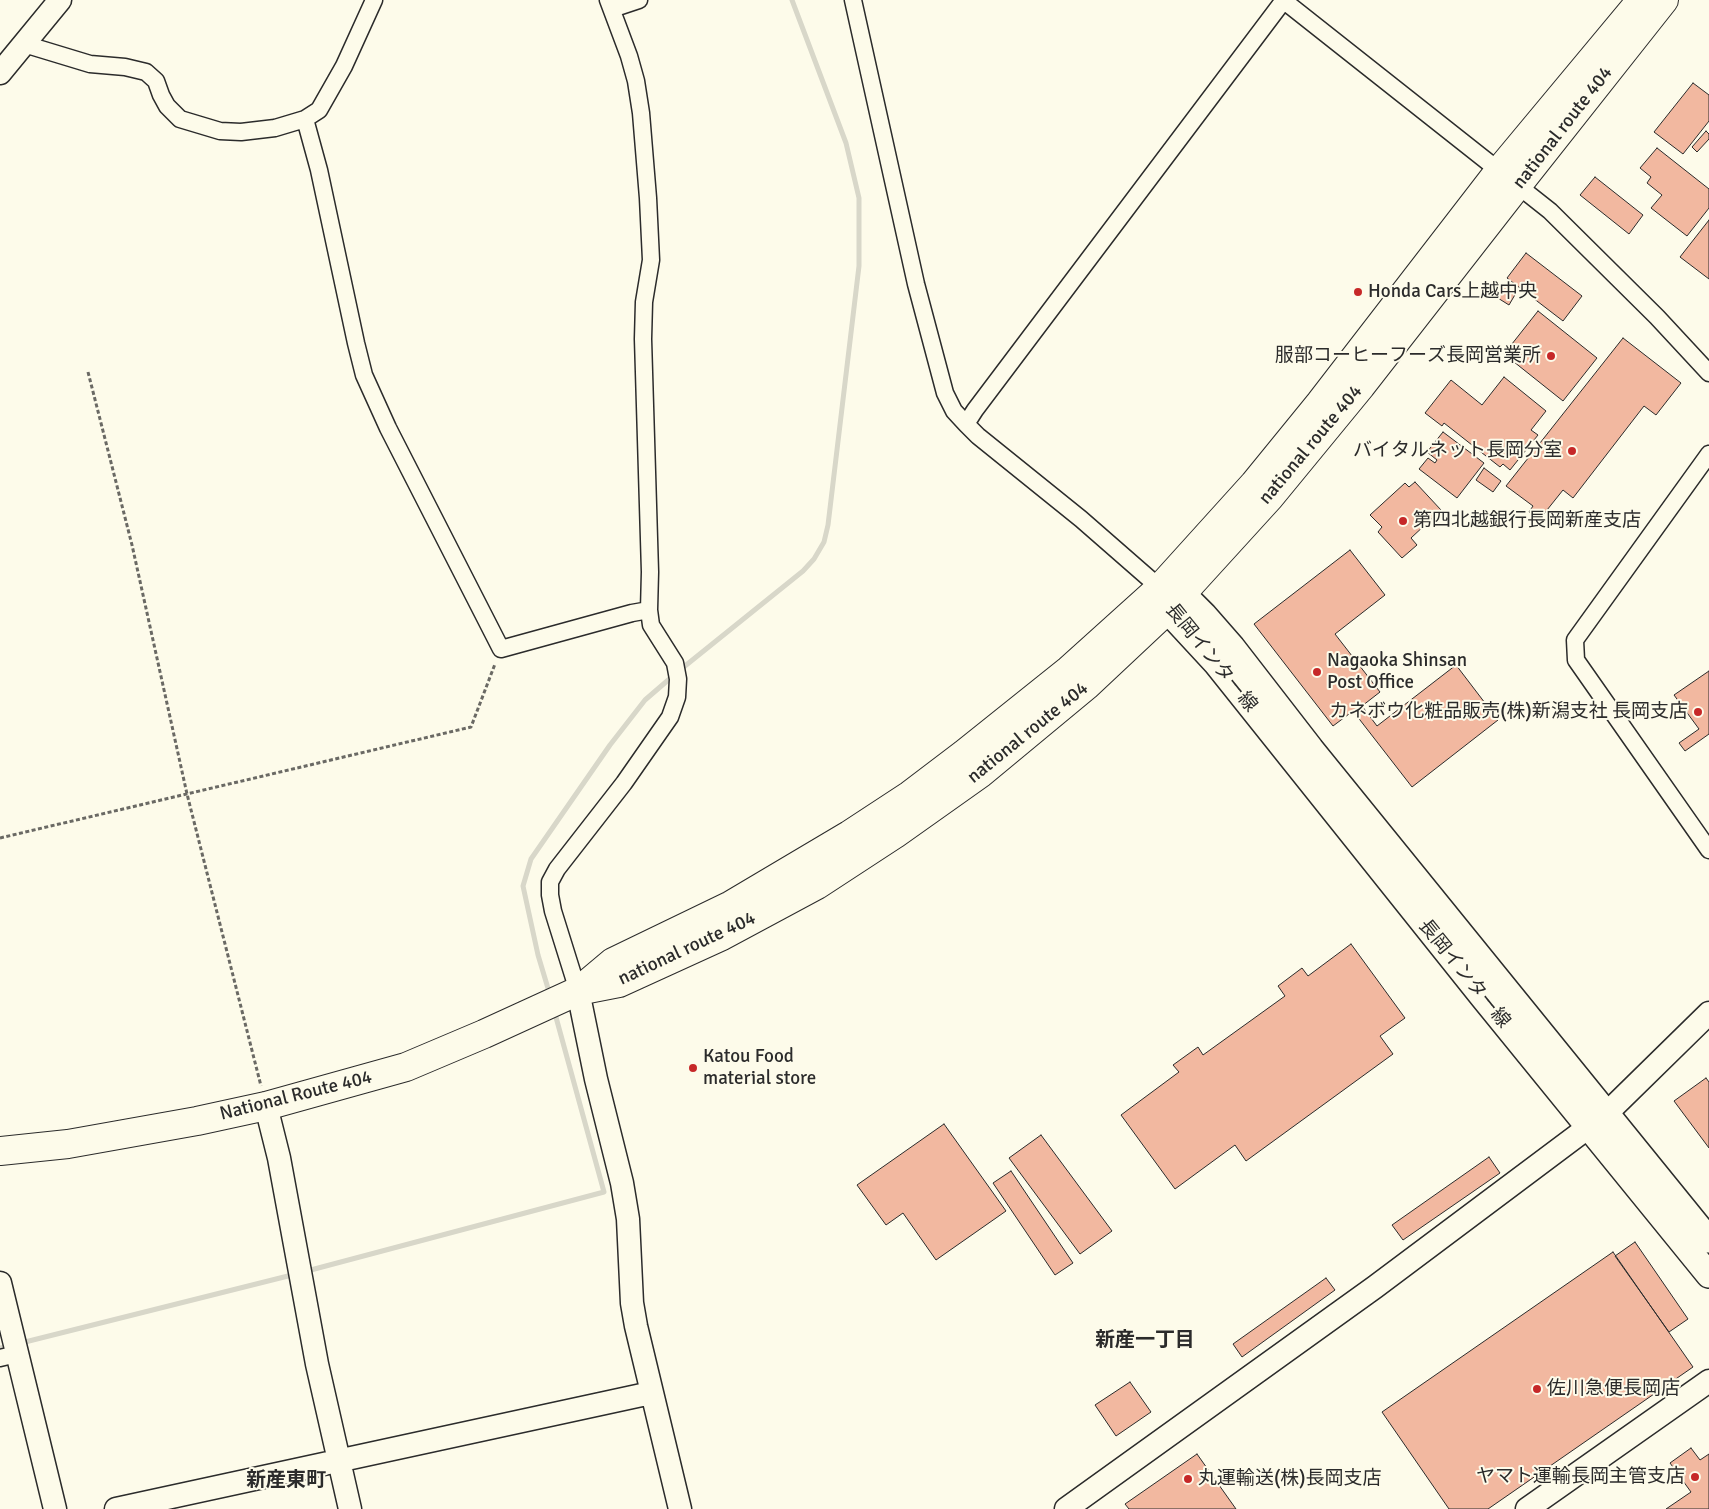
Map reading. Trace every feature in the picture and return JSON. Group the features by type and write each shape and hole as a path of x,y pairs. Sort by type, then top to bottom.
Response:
{"highway":[{"name":"national route 404","path":"578,991 620,983 722,936 824,880 895,834 981,773 1086,686 1170,597 1275,491 1361,386 1508,178 1641,0"},
{"name":"national route 404","path":"1508,178 1664,0"},
{"name":"National Route 404","path":"0,1152 68,1144 197,1121 266,1106 406,1067 578,991"}],"main road":[{"name":"長岡インター線","path":"1170,597 1204,615 1232,647 1597,1121 1709,1276"},
{"name":"長岡インター線","path":"1597,1121 1709,1240"}],"street":[{"path":"0,73 60,0"},
{"path":"24,44 90,64 125,67 146,72 156,81 167,106 180,119 220,131 241,132 275,128 305,118 319,110 331,92 374,0"},
{"path":"639,0 610,5 636,81 651,232 651,260 644,302 643,339 650,572 649,610 651,626 675,663 678,679 678,697 670,717 624,783 557,869 550,882 550,895 553,911 578,991 596,1079 622,1183 628,1219 632,1303 636,1326 680,1509"},
{"path":"853,0 916,284 946,393 954,411 978,436 1081,519 1170,597"},
{"path":"966,424 1284,0 1550,212 1657,317 1709,373"},
{"path":"305,118 319,170 364,375 388,428 501,650 649,610"},
{"path":"1709,454 1575,640 1576,660 1709,850"},
{"path":"1066,1509 1376,1287 1597,1121 1709,1013"},
{"path":"266,1106 279,1158 317,1364 350,1509"},
{"path":"0,1283 9,1356 55,1509"},
{"path":"1527,1509 1709,1381"},
{"path":"116,1509 651,1393"}],"path":[{"path":"88,372 134,555 188,794 266,1106"},
{"path":"0,838 471,727 501,650"}],"building":[{"path":"1693,83 1709,95 1709,121 1683,154 1654,132"},
{"path":"1706,131 1709,134 1709,139 1697,152 1692,147"},
{"path":"1657,148 1709,189 1709,208 1687,236 1651,208 1662,195 1647,183 1651,177 1640,168"},
{"path":"1595,177 1643,215 1629,234 1580,195"},
{"path":"1709,220 1709,279 1680,257"},
{"path":"1526,253 1582,296 1563,321 1507,278"},
{"path":"1501,284 1516,293 1509,305 1493,295"},
{"name":"服部コーヒーフーズ長岡営業所","path":"1538,311 1597,358 1563,401 1504,354"},
{"name":"バイタルネット長岡分室","path":"1623,338 1681,383 1656,415 1644,406 1573,498 1563,490 1539,520 1529,512 1533,506 1506,486"},
{"path":"1504,377 1546,411 1531,430 1538,435 1510,470 1503,464 1500,467 1444,423 1442,426 1425,413 1451,380 1482,405"},
{"path":"1443,432 1484,463 1457,498 1419,469 1428,458 1435,463 1437,460 1427,452"},
{"path":"1484,468 1501,481 1493,492 1476,480"},
{"name":"第四北越銀行長岡新産支店","path":"1415,482 1441,510 1411,538 1417,545 1402,558 1378,532 1382,527 1370,515 1405,483 1409,487"},
{"path":"1350,550 1385,595 1335,634 1380,692 1362,706 1377,726 1456,665 1498,720 1412,787 1353,711 1333,726 1254,624"},
{"name":"カネボウ化粧品販売(株)新潟支社 長岡支店","path":"1709,671 1709,734 1685,751 1679,743 1699,729 1674,695"},
{"path":"1351,944 1405,1018 1380,1036 1393,1054 1246,1161 1235,1145 1175,1189 1121,1115 1179,1072 1173,1065 1198,1047 1203,1055 1285,996 1278,986 1302,968 1308,976"},
{"path":"1706,1078 1709,1082 1709,1148 1674,1101"},
{"path":"944,1124 1006,1211 936,1260 903,1213 886,1225 857,1185"},
{"path":"1041,1135 1112,1231 1080,1254 1009,1158"},
{"path":"1489,1157 1500,1173 1403,1240 1392,1225"},
{"path":"1011,1171 1073,1263 1055,1275 993,1183"},
{"path":"1635,1242 1688,1319 1669,1332 1615,1256"},
{"name":"佐川急便長岡店","path":"1613,1252 1693,1367 1488,1509 1449,1509 1382,1412"},
{"path":"1326,1278 1335,1290 1242,1357 1233,1344"},
{"path":"1130,1382 1151,1412 1116,1436 1095,1405"},
{"name":"ヤマト運輸長岡主管支店","path":"1691,1448 1700,1460 1709,1454 1709,1509 1666,1509 1691,1492 1670,1463"},
{"name":"丸運輸送(株)長岡支店","path":"1197,1454 1236,1509 1129,1509 1125,1504"}],"waterway":[{"path":"680,670 803,571 814,559 824,542 828,525 859,266 859,198 846,143 792,0"},
{"path":"550,995 538,955 523,886 531,859 610,745 645,700 674,675"},
{"path":"307,1271 604,1192 554,1010"},
{"path":"21,1343 296,1274"},
{"path":"0,1348 10,1346"}],"place":[{"name":"Honda Cars上越中央","path":"1358,292"},
{"name":"服部コーヒーフーズ長岡営業所","path":"1551,356"},
{"name":"バイタルネット長岡分室","path":"1572,451"},
{"name":"第四北越銀行長岡新産支店","path":"1403,521"},
{"name":"Nagaoka Shinsan Post Office","path":"1317,672"},
{"name":"カネボウ化粧品販売(株)新潟支社 長岡支店","path":"1698,712"},
{"name":"Katou Food material store","path":"693,1068"},
{"name":"佐川急便長岡店","path":"1537,1389"},
{"name":"ヤマト運輸長岡主管支店","path":"1695,1477"},
{"name":"丸運輸送(株)長岡支店","path":"1188,1479"}],"district":[{"name":"新産一丁目","path":"1145,1341"},
{"name":"新産東町","path":"286,1481"}]}
